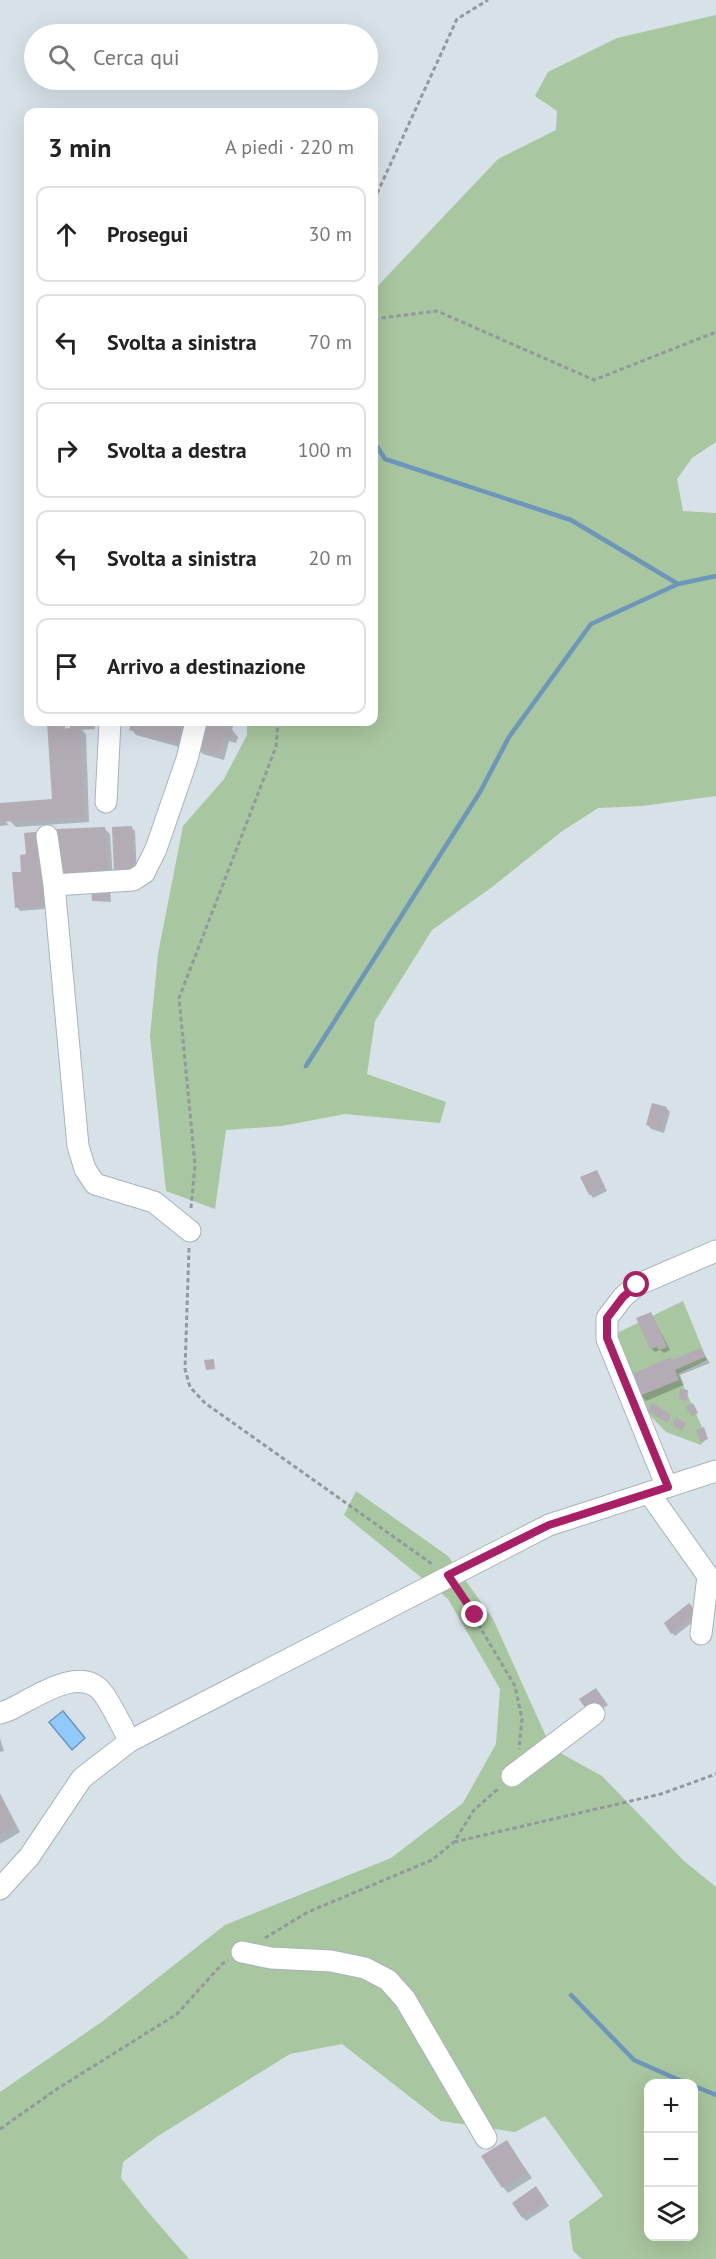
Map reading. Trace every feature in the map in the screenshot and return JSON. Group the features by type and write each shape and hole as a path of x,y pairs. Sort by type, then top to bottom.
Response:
{"street":[{"path":"106,802 110,726"},
{"path":"54,885 133,879 144,873 156,849 187,759 195,726"},
{"path":"47,836 54,885 78,1146 85,1169 95,1184 154,1202 190,1231"},
{"path":"701,1634 708,1576 658,1490 607,1338 607,1318 623,1297 637,1285 716,1251"},
{"path":"0,1889 29,1857 82,1778 130,1742 448,1575 549,1525 716,1471"},
{"path":"0,1713 66,1682 85,1680 101,1690 130,1742"},
{"path":"512,1776 594,1714"},
{"path":"242,1952 271,1958 331,1962 365,1968 387,1980 405,1999 486,2138"}],"path":[{"path":"378,191 457,19 488,0"},
{"path":"378,318 437,311 594,380 716,332"},
{"path":"0,2129 57,2089 177,2014 222,1964 308,1912 432,1860 454,1842 474,1810 512,1776 519,1750 522,1719 515,1686 475,1615 448,1575 204,1402 190,1387 184,1369 195,1165 179,998 276,747 278,726"},
{"path":"454,1842 661,1794 716,1774"}],"green space":[{"path":"716,15 716,442 692,458 677,479 683,511 716,513 716,796 642,806 598,808 561,832 492,887 432,930 375,1021 367,1074 446,1102 440,1123 345,1114 282,1126 226,1130 215,1209 166,1191 150,1036 158,954 183,826 224,779 247,735 247,726 378,726 378,286 498,159 556,130 557,111 535,96 548,72 617,38"},
{"path":"683,1301 707,1360 678,1374 707,1438 701,1445 666,1432 640,1405 613,1335"},
{"path":"356,1491 448,1556 493,1619 549,1743 562,1754 602,1776 684,1861 716,1887 716,2259 582,2259 573,2251 569,2221 603,2196 545,2116 515,2132 441,2121 342,2044 290,2054 158,2136 123,2162 121,2178 189,2259 0,2259 0,2092 103,2021 225,1925 391,1858 463,1803 496,1744 500,1689 448,1599 344,1515"}],"water":[{"path":"63,1711 85,1738 72,1750 49,1722"}],"building":[{"path":"47,726 60,726 60,729 70,728 70,726 92,726 80,727 84,817 0,822 0,803 52,799"},
{"path":"130,726 181,726 178,743 129,730"},
{"path":"203,726 226,726 233,730 231,738 224,736 218,755 196,748"},
{"path":"132,826 134,874 114,875 112,827"},
{"path":"105,827 108,874 58,876 56,829"},
{"path":"44,831 51,905 15,908 12,872 21,872 20,855 26,854 24,833"},
{"path":"109,885 110,901 92,901 91,886"},
{"path":"652,1103 667,1107 661,1130 646,1125"},
{"path":"597,1170 605,1187 589,1195 580,1177"},
{"path":"651,1312 667,1347 659,1350 657,1347 650,1349 636,1318"},
{"path":"701,1348 705,1357 675,1370 679,1380 639,1396 630,1375 671,1357 672,1360"},
{"path":"214,1359 215,1369 206,1370 204,1360"},
{"path":"680,1389 688,1390 687,1401 679,1400"},
{"path":"652,1403 671,1415 667,1423 648,1411"},
{"path":"693,1403 698,1413 691,1416 686,1407"},
{"path":"676,1417 686,1423 682,1431 672,1425"},
{"path":"704,1427 708,1439 701,1442 696,1430"},
{"path":"689,1603 697,1613 671,1634 664,1623"},
{"path":"596,1688 605,1701 588,1712 579,1699"},
{"path":"0,1796 15,1825 0,1835"},
{"path":"507,2140 527,2172 502,2188 481,2156"},
{"path":"536,2186 546,2202 522,2218 512,2203"}],"waterway":[{"path":"378,448 385,459 571,520 678,584"},
{"path":"306,1066 480,792 509,737 591,624 678,584 716,576"},
{"path":"571,1995 634,2060 677,2079"},
{"path":"698,2088 716,2095"}],"route":[{"path":"475,1615 448,1575 549,1525 668,1487 607,1338 607,1318 623,1297 637,1285"}]}
